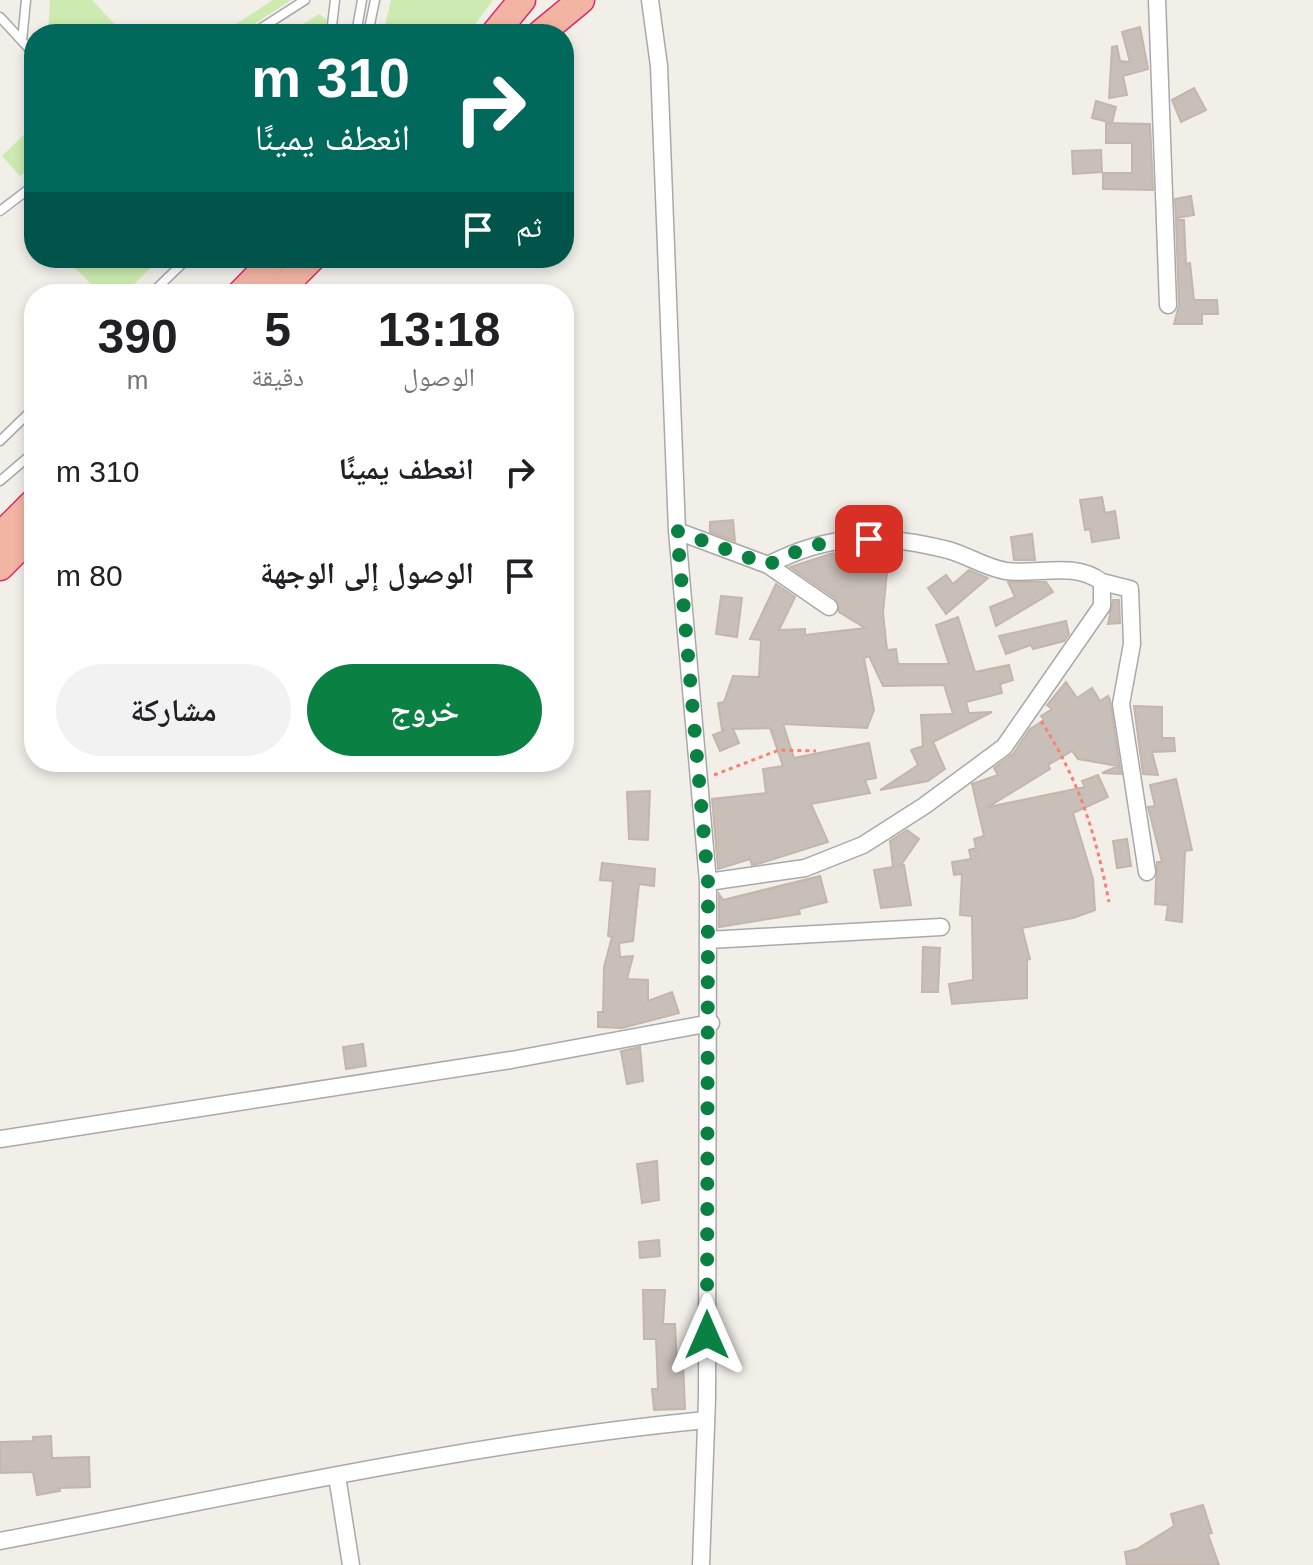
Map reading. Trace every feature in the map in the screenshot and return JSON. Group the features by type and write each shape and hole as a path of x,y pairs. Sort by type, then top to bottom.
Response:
{"highway":[{"path":"501,24 519,0"},
{"path":"552,24 581,0"},
{"path":"250,284 265,268"},
{"path":"286,284 302,268"},
{"path":"0,536 24,512"},
{"path":"0,567 24,543"}],"street":[{"path":"650,0 660,82 677,531 708,882 706,1420 701,1565"},
{"path":"1157,0 1168,305"},
{"path":"677,531 768,565 829,607"},
{"path":"768,565 799,549 838,538 900,540 950,551 1005,571 1087,571 1102,582 1130,589 1132,644 1121,704 1147,872"},
{"path":"708,882 805,868 863,845 1004,747 1102,606 1102,582"},
{"path":"708,940 941,927"},
{"path":"0,1139 511,1060 709,1022"},
{"path":"0,1541 337,1476 631,1427 706,1420"},
{"path":"337,1476 351,1565"}],"lane":[{"path":"22,41 26,0"},
{"path":"268,24 305,0"},
{"path":"332,24 335,0"},
{"path":"358,24 362,0"},
{"path":"370,24 375,0"},
{"path":"0,17 22,41"},
{"path":"0,211 24,193"},
{"path":"161,284 178,268"},
{"path":"0,441 24,418"},
{"path":"0,481 24,461"}],"path":[{"path":"1033,708 1070,767 1099,849 1109,902"},
{"path":"699,780 779,750 816,751"}],"green space":[{"path":"50,0 92,0 115,24 49,24"},
{"path":"273,0 291,0 254,24 236,24"},
{"path":"391,0 493,0 475,24 385,24"},
{"path":"319,14 327,20 326,24 303,24"},
{"path":"24,135 24,173 20,176 2,156"},
{"path":"75,268 151,268 134,284 91,284"}],"building":[{"path":"1140,27 1148,69 1123,76 1127,95 1109,98 1112,47 1117,46 1120,61 1130,62 1122,32"},
{"path":"1194,88 1206,110 1181,122 1172,100"},
{"path":"1096,101 1116,107 1112,123 1092,118"},
{"path":"1106,123 1150,124 1153,190 1103,189 1103,173 1132,173 1132,143 1106,143"},
{"path":"1101,150 1102,172 1073,174 1072,151"},
{"path":"1191,196 1194,215 1176,218 1175,199"},
{"path":"1176,220 1184,220 1186,264 1190,263 1194,300 1217,300 1218,314 1202,314 1202,324 1174,324 1179,305"},
{"path":"1102,497 1105,513 1115,511 1119,538 1092,542 1090,529 1085,530 1080,500"},
{"path":"733,520 735,541 710,532 710,522"},
{"path":"1032,534 1035,560 1014,560 1011,537"},
{"path":"860,550 889,551 883,613 887,650 896,649 898,664 949,664 936,625 958,617 975,672 1009,665 1013,680 1000,684 1002,693 966,702 969,713 992,712 933,742 945,769 928,781 880,790 918,765 911,750 923,746 921,715 953,714 944,685 883,686 869,656 864,658 874,710 867,728 783,724 794,758 869,743 876,778 865,780 870,793 811,804 828,842 761,863 752,865 750,859 718,869 712,799 766,793 763,769 783,766 770,728 733,729 739,743 720,751 713,735 726,730 722,730 718,703 724,702 733,676 759,677 761,640 750,639 776,584 795,597 779,630 805,629 805,635 865,628 839,612 835,598 790,567 833,553 859,570"},
{"path":"969,570 988,578 946,614 928,588 946,575 953,584"},
{"path":"1008,582 1046,582 1053,592 996,626 990,607 1015,597"},
{"path":"721,596 742,598 737,637 716,634"},
{"path":"1113,600 1119,600 1120,623 1108,624"},
{"path":"1066,621 1069,634 1064,641 1033,649 1031,645 1006,654 999,636"},
{"path":"1066,682 1077,698 1092,688 1100,701 1108,696 1121,774 1102,773 1118,766 1078,759 1072,751 1048,765 1050,769 988,807 1085,787 1082,781 1098,775 1108,797 1073,813 1093,879 1095,910 1073,918 1022,928 1030,959 1027,960 1027,998 952,1004 949,984 973,980 972,916 960,915 962,874 954,875 952,862 971,859 969,850 976,848 974,839 984,836 972,784 998,775 994,768 1013,754 1030,729 1044,720 1041,716 1052,709 1047,705"},
{"path":"1134,706 1162,707 1162,738 1174,738 1175,751 1152,752 1158,775 1143,774"},
{"path":"1176,779 1192,850 1185,851 1182,922 1166,920 1168,905 1155,904 1157,862 1162,862 1148,807 1155,806 1150,785"},
{"path":"650,791 648,840 629,839 627,792"},
{"path":"907,830 919,839 901,865 904,865 911,905 881,908 874,870 893,867 890,841"},
{"path":"1127,839 1131,866 1117,868 1113,841"},
{"path":"602,863 655,869 654,886 639,884 633,941 619,943 620,957 633,956 627,979 648,980 648,1001 672,992 679,1013 622,1028 598,1027 598,1012 603,1012 604,967 612,937 608,936 613,881 600,880"},
{"path":"820,876 827,902 799,909 800,914 719,927 719,894 723,900"},
{"path":"923,947 940,948 938,992 922,992"},
{"path":"363,1044 366,1066 346,1069 343,1047"},
{"path":"640,1047 643,1081 627,1084 621,1051"},
{"path":"657,1161 659,1200 642,1203 637,1164"},
{"path":"659,1240 660,1256 640,1258 639,1242"},
{"path":"643,1290 665,1290 663,1324 675,1324 677,1365 683,1364 685,1409 654,1410 652,1389 658,1389 656,1339 644,1339"},
{"path":"51,1436 52,1458 89,1457 90,1487 59,1488 60,1491 37,1495 33,1472 0,1473 0,1442 33,1441 33,1437"},
{"path":"1203,1505 1212,1533 1208,1534 1219,1565 1127,1565 1125,1552 1137,1549 1174,1526 1171,1514"}],"route":[{"path":"707,1335 708,882 677,531 768,565 799,549 838,538 869,539"}]}
